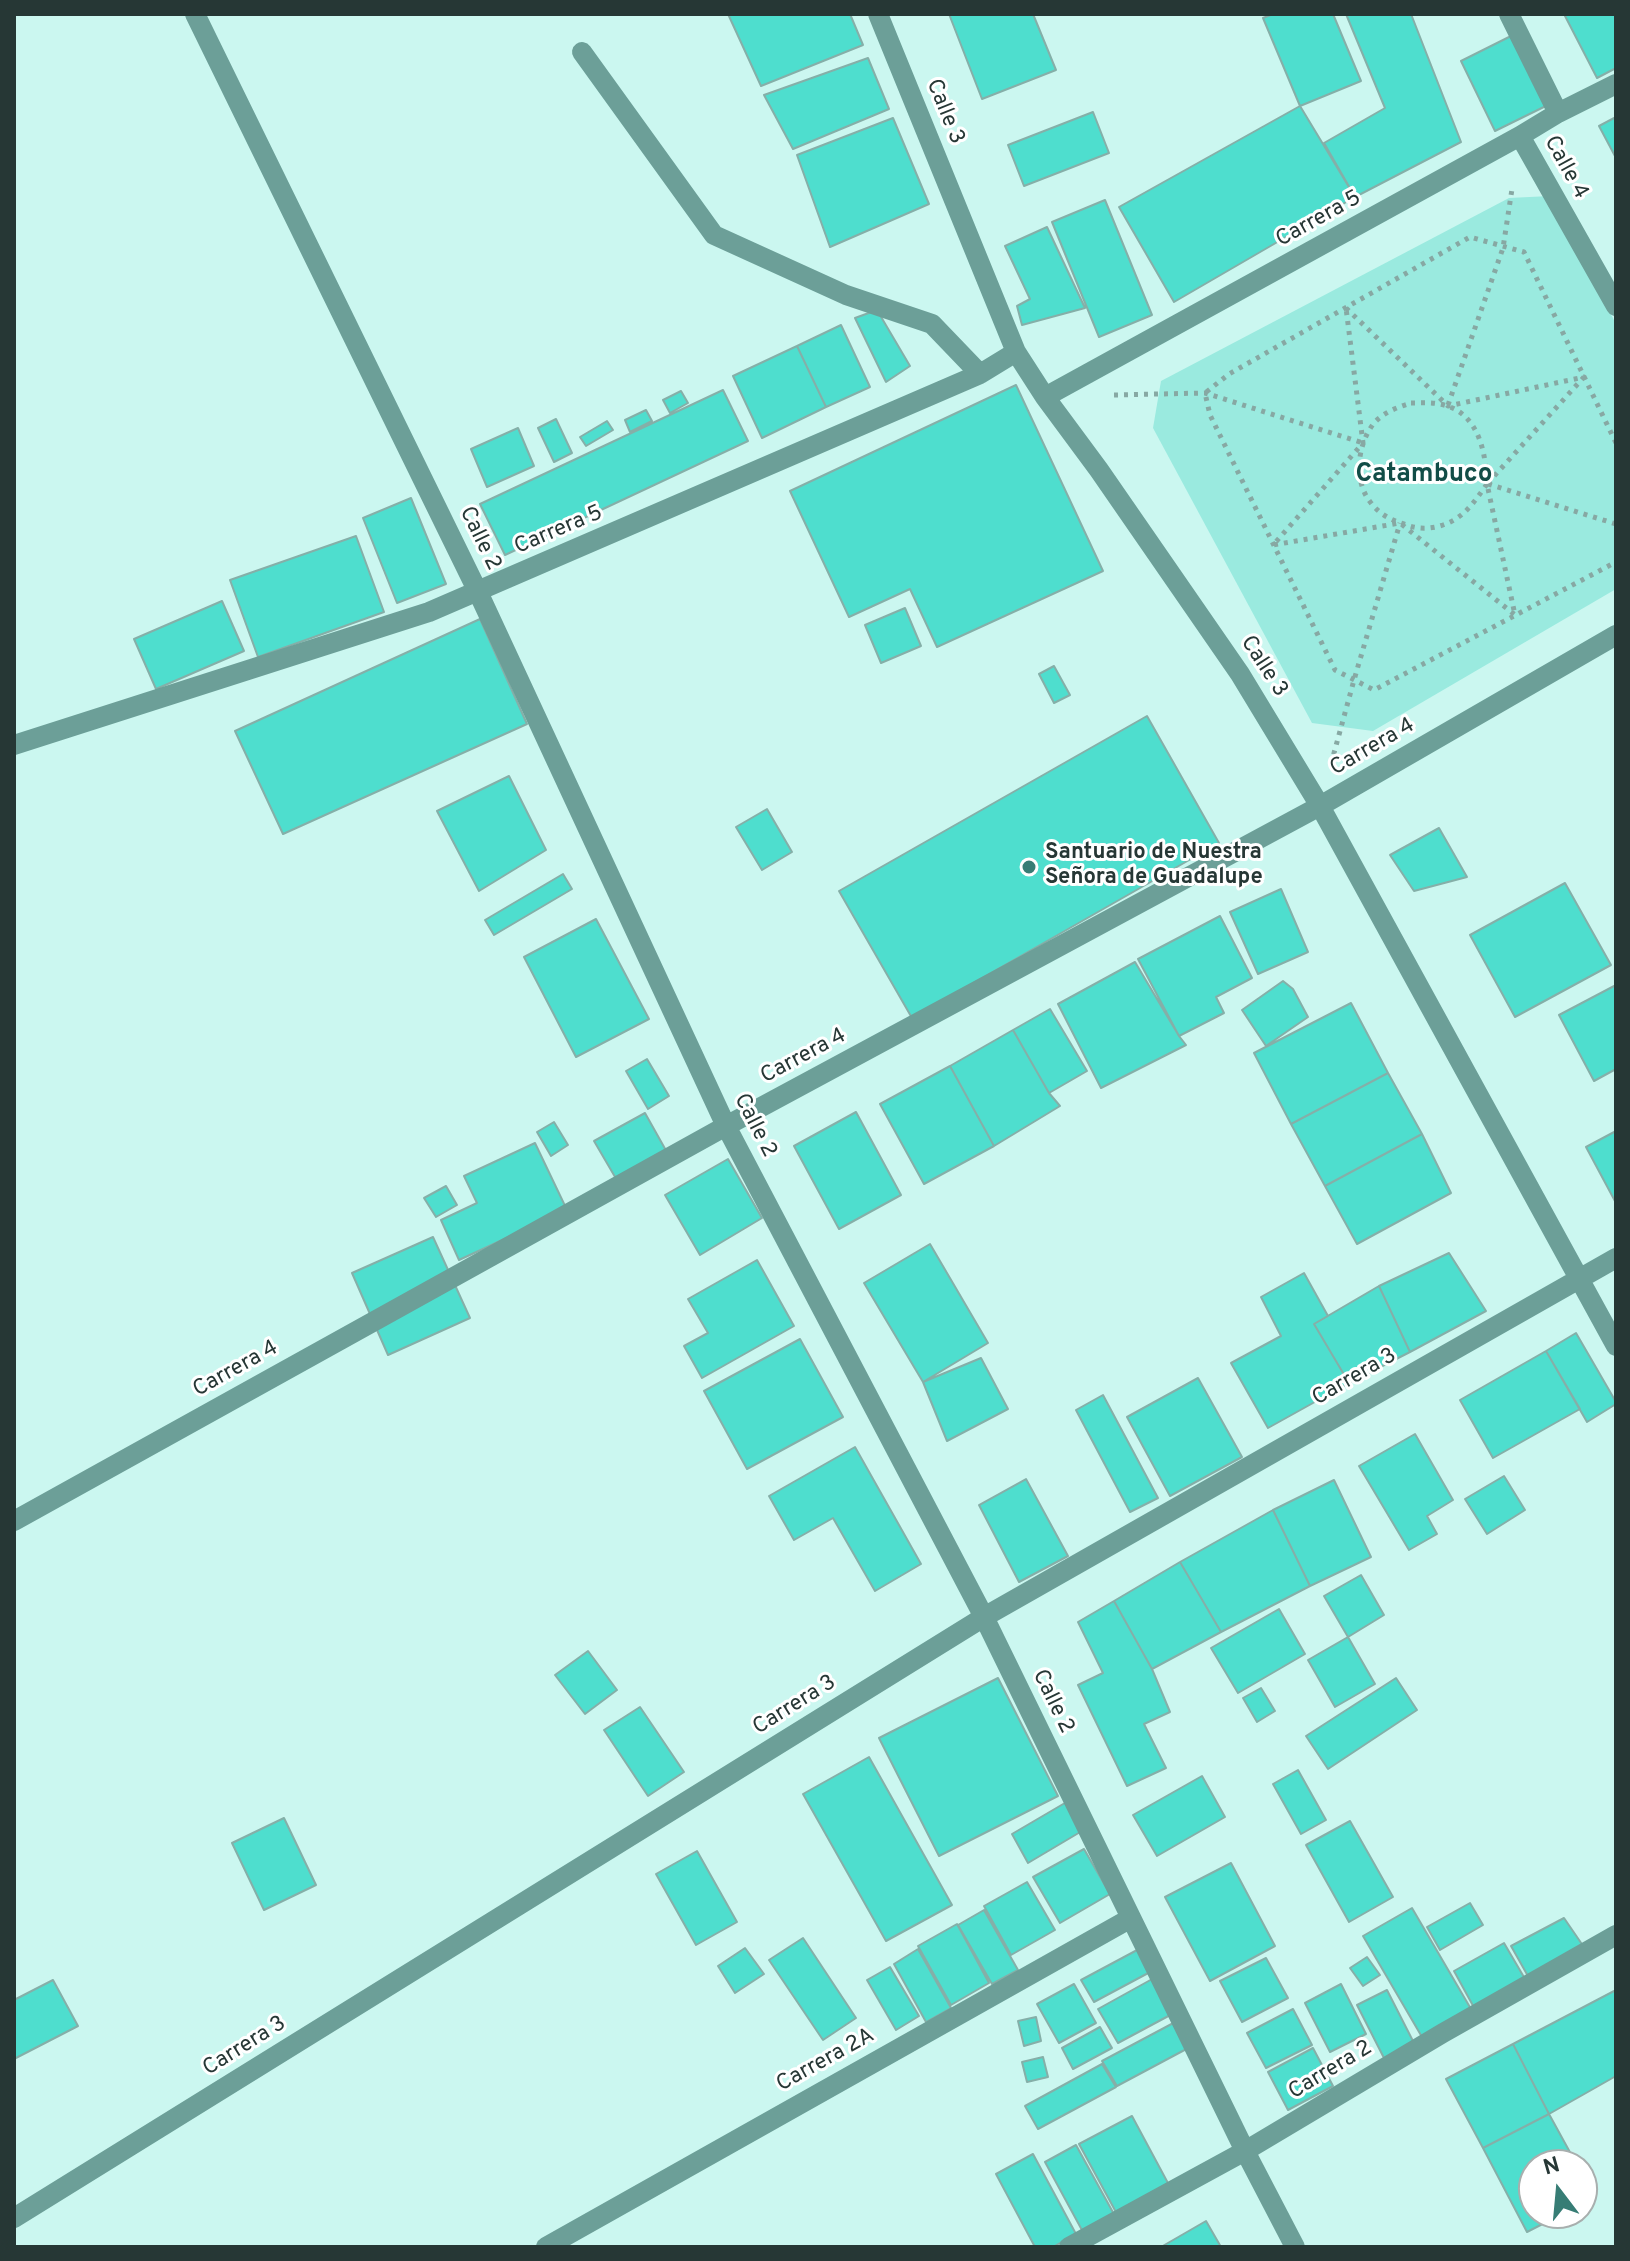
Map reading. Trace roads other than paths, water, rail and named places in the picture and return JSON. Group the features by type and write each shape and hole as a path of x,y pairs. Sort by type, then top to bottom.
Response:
{"street":[{"name":"Calle 2","path":"195,14 478,592 726,1126 984,1617 1295,2247"},
{"name":"Calle 3","path":"878,14 1016,352 1240,674 1320,806 1616,1346"},
{"name":"Calle 4","path":"1509,14 1558,113"},
{"path":"582,52 714,235 846,295 932,324 980,374"},
{"name":"Carrera 5","path":"1045,397 1558,113 1616,84"},
{"name":"Calle 4","path":"1520,136 1616,306"},
{"name":"Carrera 5","path":"14,745 429,612 980,374 1016,352"},
{"name":"Carrera 4","path":"14,1521 726,1126 1320,806 1616,635"},
{"name":"Carrera 3","path":"14,2218 984,1617 1616,1258"},
{"name":"Carrera 2A","path":"546,2247 1131,1918"},
{"name":"Carrera 2","path":"1069,2247 1245,2151 1616,1935"}],"place":[{"name":"Santuario de Nuestra Señora de Guadalupe","path":"1029,867"}],"district":[{"name":"Catambuco","path":"1424,476"}]}
